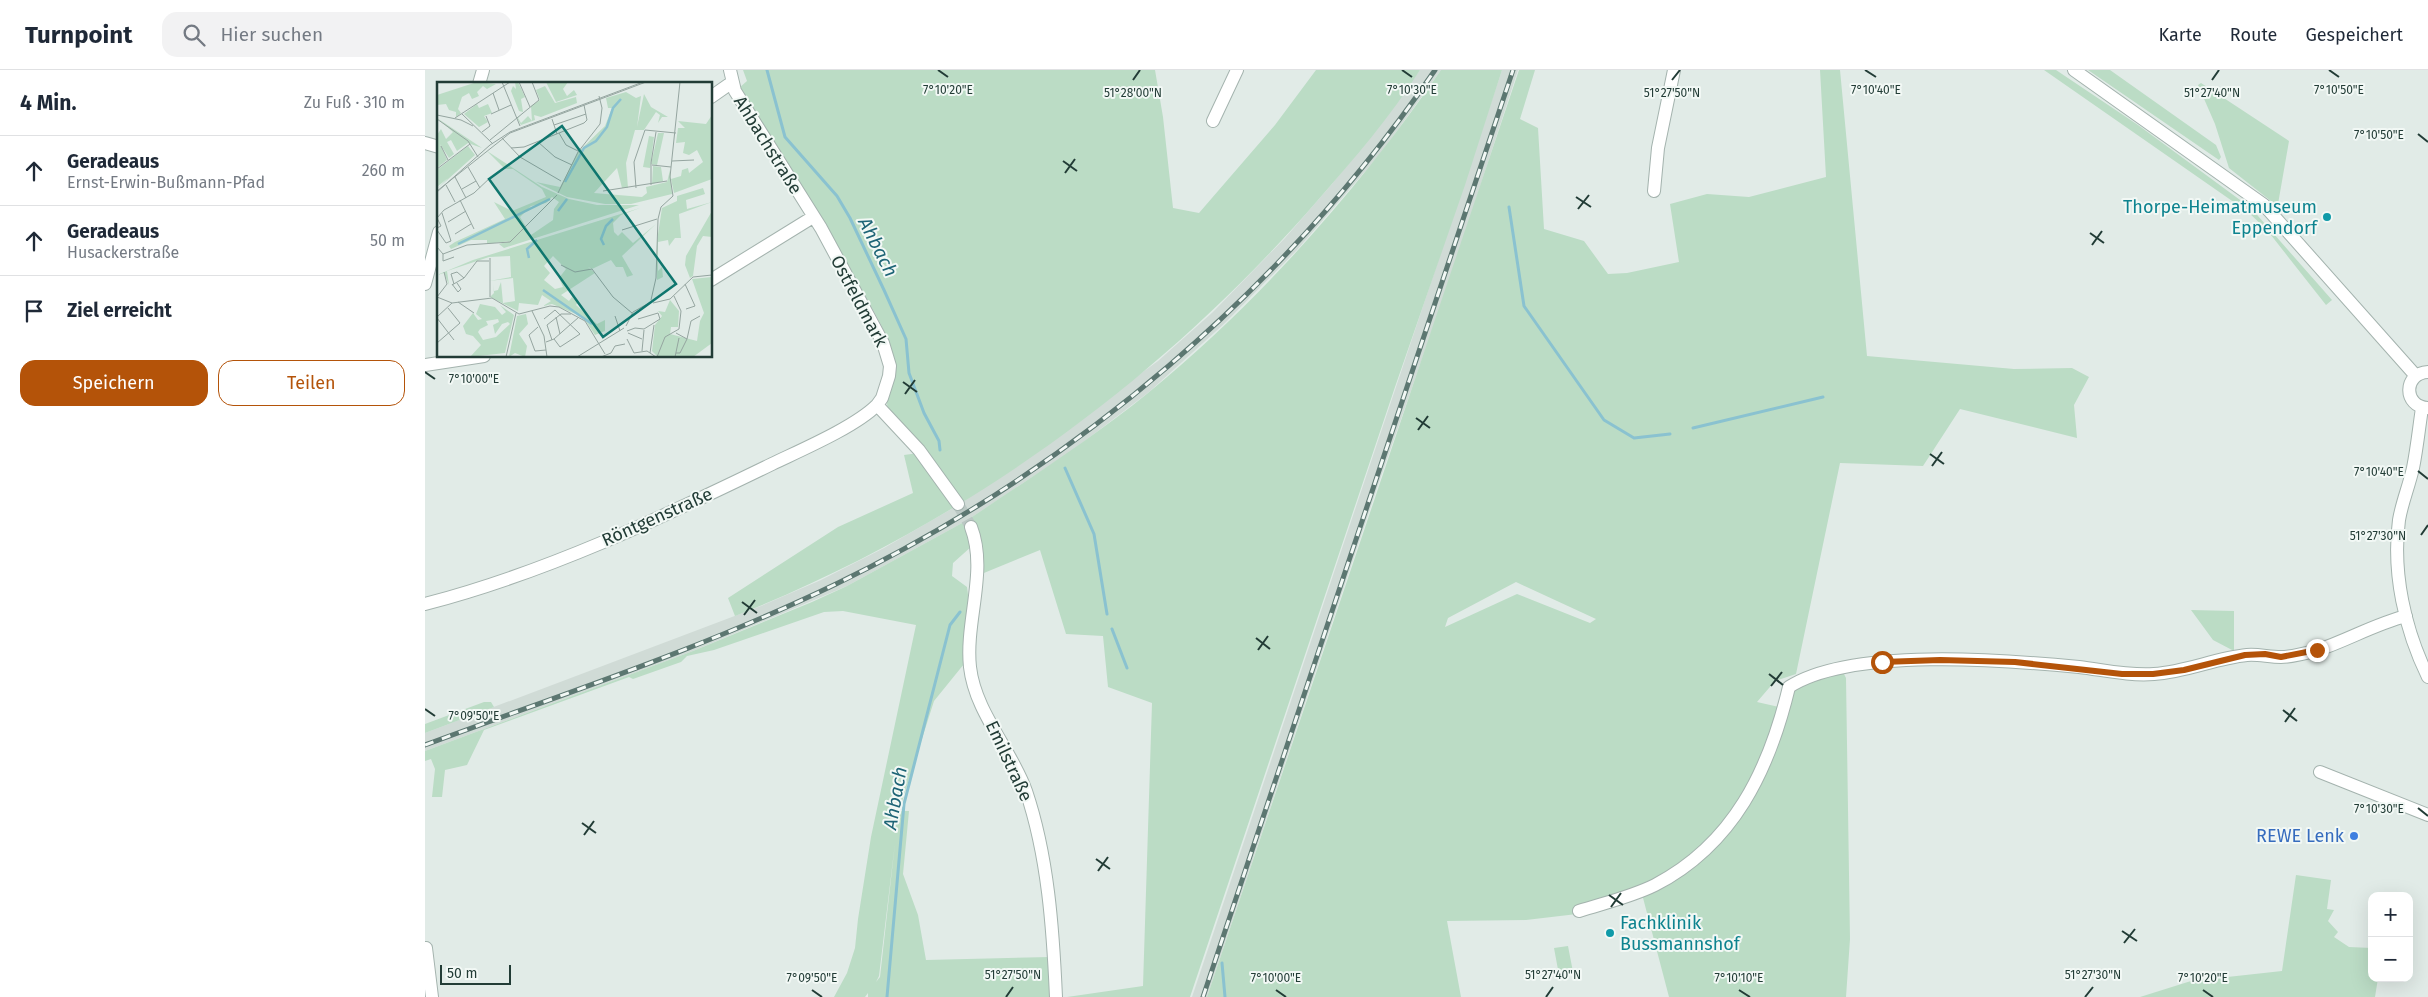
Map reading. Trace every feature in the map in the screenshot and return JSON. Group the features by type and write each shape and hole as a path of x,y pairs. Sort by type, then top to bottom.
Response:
{"street":[{"path":"1213,121 1237,70"},
{"path":"1654,191 1659,148 1674,70"},
{"path":"2074,70 2264,204 2422,374 2409,385 2413,402 2425,408 2399,522 2399,565 2406,616 2418,656 2428,677"},
{"path":"713,95 731,76"},
{"name":"Ahbachstraße","path":"731,76 813,217"},
{"path":"713,279 729,271 813,217"},
{"name":"Ostfeldmark","path":"813,217 883,343 890,366 882,398 877,405"},
{"path":"425,284 437,239"},
{"path":"425,365 472,358"},
{"path":"877,405 919,450 958,504"},
{"name":"Röntgenstraße","path":"425,604 534,568 669,514 865,416 877,405"},
{"name":"Emilstraße","path":"971,527 977,549 970,668 979,698 1025,790 1036,825 1043,861 1055,997"},
{"path":"1579,912 1653,886 1689,862 1715,840 1729,825 1761,775 1782,714 1789,687 1803,678 1836,669 1882,662 1940,660 2015,662 2122,674 2153,674 2184,670 2245,655 2265,654 2281,657 2317,650 2406,616"},
{"path":"2319,772 2428,815"},
{"path":"426,948 432,997"}],"shaded area":[{"path":"1420,70 1441,70 1381,153 1297,250 1225,323 1149,392 1073,450 966,521 847,586 693,651 425,751 425,733 761,606 821,580 884,548 960,504 1158,361 1213,312 1285,238 1332,184 1372,135"},
{"path":"1502,70 1518,70 1450,279 1379,482 1207,997 1192,997"}],"green space":[{"path":"743,70 1155,70 1163,117 1173,208 1199,213 1275,125 1316,70 1420,70 1397,104 1358,153 1257,267 1191,330 1123,389 1051,443 976,494 899,539 818,580 735,616 728,598 838,527 913,493 904,455 926,452 888,408 887,403 895,364 886,334 824,225 739,88 747,81"},
{"path":"1441,70 1502,70 1465,185 1395,387 1190,997 1067,997 1143,986 1152,703 1108,687 1103,636 1066,634 1040,550 979,575 982,543 966,521 1104,427 1148,393 1230,320 1306,242 1342,200 1376,158"},
{"path":"1519,70 1535,70 1520,119 1538,128 1544,229 1584,241 1608,274 1627,273 1679,262 1670,204 1707,194 1749,197 1826,177 1820,70 1840,70 1867,356 2014,369 2072,368 2089,377 2074,405 2077,438 1960,409 1923,466 1840,463 1796,674 1775,681 1757,702 1779,707 1763,759 1743,798 1722,826 1669,874 1673,878 1706,855 1730,829 1754,794 1763,777 1793,690 1807,681 1843,672 1846,678 1850,939 1846,997 1669,997 1642,894 1577,914 1526,920 1447,921 1461,997 1207,997","holes":["1516,582 1596,619 1590,623 1517,594 1445,627 1448,618"]},
{"path":"2044,70 2056,70 2138,125 2251,208 2332,300 2326,305 2267,230 2248,212"},
{"path":"2088,70 2110,70 2216,145 2221,157 2219,160"},
{"path":"2201,83 2289,141 2278,204 2276,205 2229,168 2215,124 2198,85"},
{"path":"964,522 972,546 953,563 952,576 967,587 969,602 964,664 934,701 899,811 909,811 903,874 918,915 926,960 1050,957 1051,997 868,997 868,993 865,997 834,997 847,973 855,948 871,837 916,625 843,611 824,612 714,650 687,656 681,662 633,679 629,677 484,730 467,765 445,770 442,797 432,797 435,769 431,759 425,761 425,751 693,651 847,586","holes":["895,843 880,977 876,982 879,976"]},
{"path":"2191,610 2234,611 2234,651 2213,640"},
{"path":"484,702 491,702 494,707 425,733 425,724"},
{"path":"2296,875 2331,880 2327,909 2334,910 2328,921 2338,932 2334,937 2349,947 2368,948 2368,982 2377,982 2375,997 2140,997 2191,981 2282,971"},
{"path":"1568,946 1573,972 1559,975 1554,948"}],"waterway":[{"name":"Ahbach","path":"767,70 785,137 837,196 850,218 884,290 906,339 909,373 924,413 939,441 940,450"},
{"path":"1509,207 1524,306 1604,420 1634,438 1670,434"},
{"path":"1693,428 1823,397"},
{"path":"1065,468 1094,534 1107,614"},
{"name":"Ahbach","path":"887,997 904,804 950,625 960,612"},
{"path":"1112,629 1127,668"},
{"path":"1222,963 1225,997"}],"tunnel":[{"path":"958,504 971,527"}],"railway":[{"path":"425,745 684,650 786,607 836,584 924,538 1009,486 1091,428 1169,366 1243,298 1312,226 1376,150 1435,70"},
{"path":"1203,997 1513,70"}],"place":[{"name":"Thorpe-Heimatmuseum Eppendorf","path":"2327,217"},
{"name":"REWE Lenk","path":"2354,836"},
{"name":"Fachklinik Bussmannshof","path":"1610,933"}],"route":[{"path":"1882,662 1940,660 2015,662 2122,674 2153,674 2184,670 2245,655 2265,654 2281,657 2317,650"}]}
